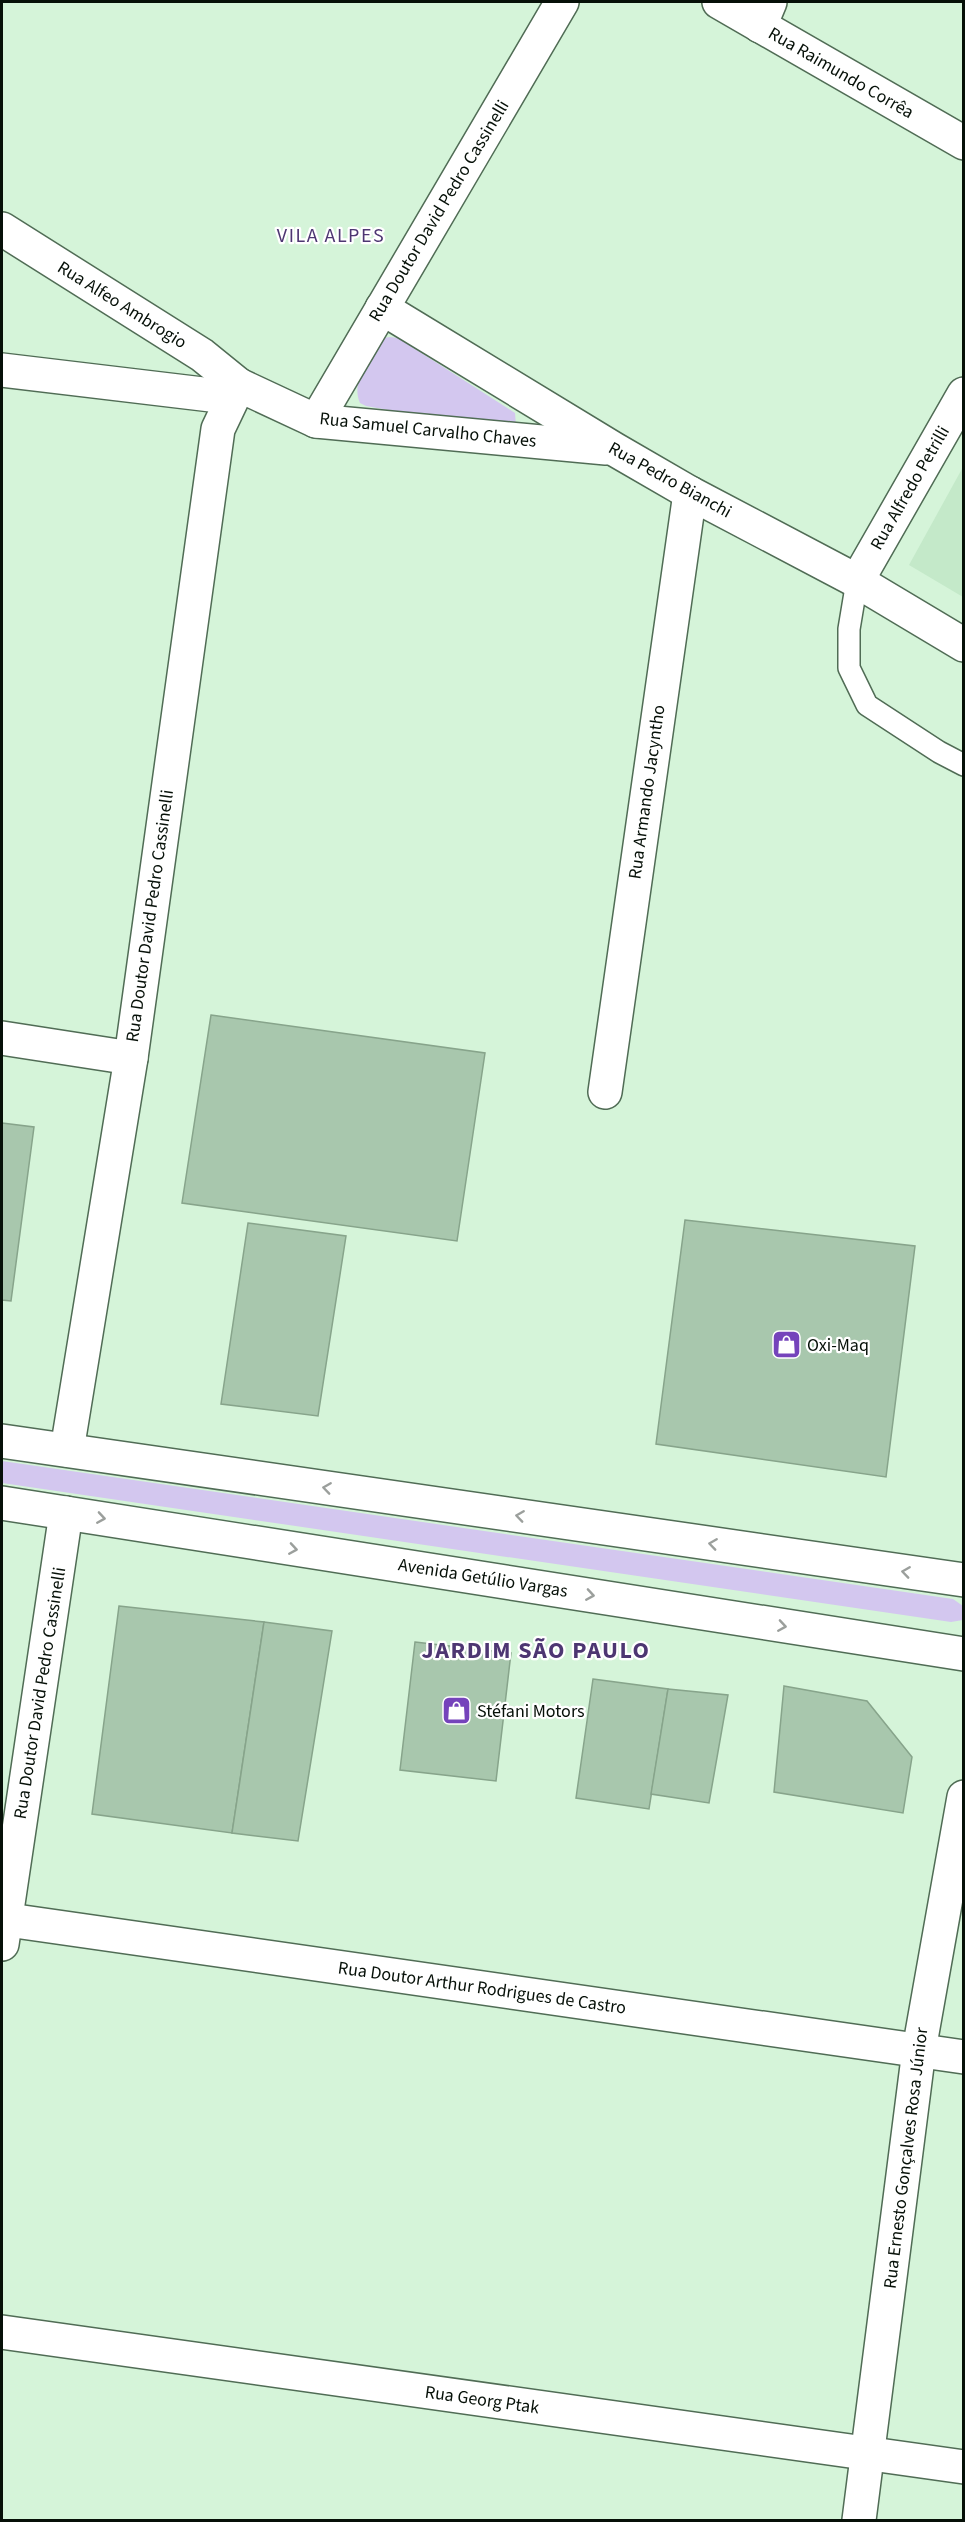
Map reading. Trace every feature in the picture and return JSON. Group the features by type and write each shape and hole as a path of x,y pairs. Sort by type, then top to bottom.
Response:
{"street":[{"name":"Rua Doutor David Pedro Cassinelli","path":"316,420 562,2"},
{"name":"Rua Raimundo Corrêa","path":"719,2 766,14 963,143"},
{"name":"Rua Alfeo Ambrogio","path":"2,229 202,355 239,385"},
{"name":"Rua Pedro Bianchi","path":"381,308 614,449 857,581 963,645"},
{"path":"2,370 211,395 239,385"},
{"name":"Rua Doutor David Pedro Cassinelli","path":"67,1450 131,1058 218,429 239,385"},
{"name":"Rua Samuel Carvalho Chaves","path":"239,385 316,420 614,449"},
{"name":"Rua Alfredo Petrilli","path":"857,581 963,394"},
{"name":"Rua Armando Jacyntho","path":"604,1092 690,492"},
{"path":"2,1038 131,1058"},
{"path":"2,1441 963,1580"},
{"name":"Avenida Getúlio Vargas","path":"2,1503 963,1654"},
{"name":"Rua Doutor David Pedro Cassinelli","path":"3,1927 66,1513"},
{"name":"Rua Ernesto Gonçalves Rosa Júnior","path":"859,2520 919,2050 963,1797"},
{"name":"Rua Doutor Arthur Rodrigues de Castro","path":"3,1927 963,2057"},
{"name":"Rua Georg Ptak","path":"2,2332 963,2467"}],"lane":[{"path":"857,581 849,629 849,668 867,705 939,753 963,765"}],"shaded area":[{"path":"383,338 398,338 515,413 516,426 506,431 366,406 360,403 358,386 363,369"},
{"path":"963,467 963,597 909,565"},
{"path":"2,1461 953,1599 963,1606 963,1620 951,1622 2,1483"}],"building":[{"path":"211,1015 485,1053 457,1241 182,1203"},
{"path":"2,1123 34,1127 11,1301 2,1300"},
{"name":"Oxi-Maq","path":"685,1220 915,1246 886,1477 656,1444"},
{"path":"248,1223 346,1236 318,1416 221,1404"},
{"path":"119,1606 264,1622 232,1833 92,1814"},
{"path":"264,1622 332,1631 298,1841 232,1833"},
{"name":"Stéfani Motors","path":"415,1642 511,1653 496,1781 400,1770"},
{"path":"593,1679 668,1689 649,1809 576,1798"},
{"path":"784,1686 867,1701 912,1757 903,1813 774,1792"},
{"path":"668,1689 728,1695 709,1803 651,1794"}],"place":[{"name":"Oxi-Maq","path":"786,1345"},
{"name":"Stéfani Motors","path":"456,1711"}],"district":[{"name":"VILA ALPES","path":"331,236"},
{"name":"JARDIM SÃO PAULO","path":"536,1650"}]}
